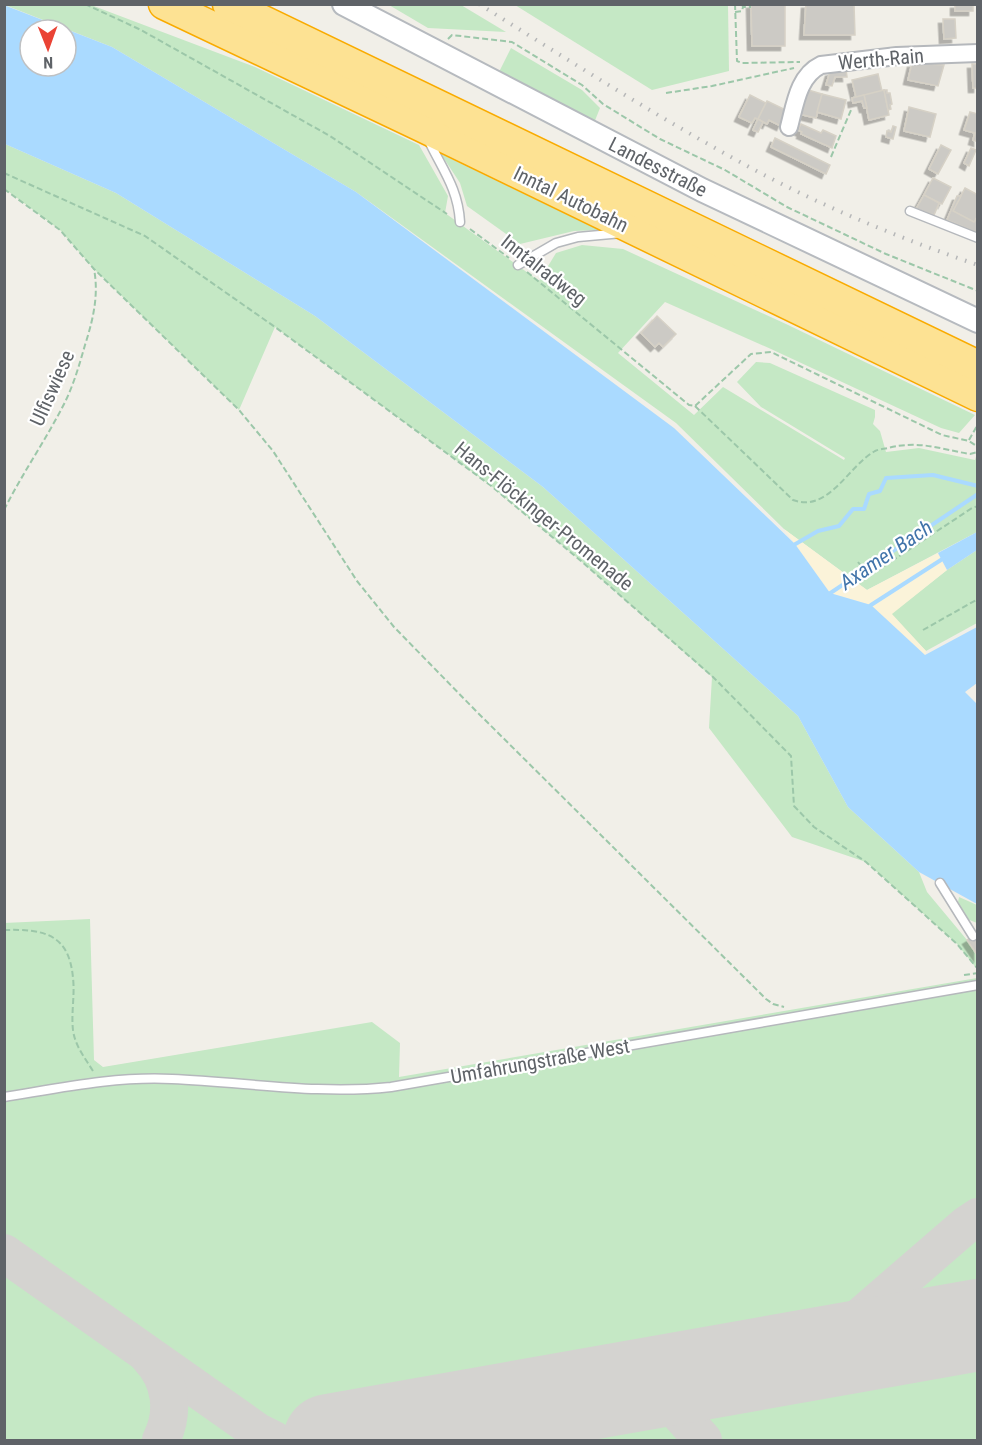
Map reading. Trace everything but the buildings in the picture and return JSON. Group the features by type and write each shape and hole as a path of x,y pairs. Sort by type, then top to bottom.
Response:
{"highway":[{"name":"Inntal Autobahn","path":"164,4 978,396"},
{"name":"Inntal Autobahn","path":"228,4 978,366"}],"main road":[{"name":"Landesstraße","path":"344,4 702,190 978,321"}],"street":[{"name":"Werth-Rain","path":"789,127 805,78 820,65 897,56 978,53"}],"lane":[{"path":"421,126 454,187 459,205 460,222"},
{"path":"910,211 978,238"},
{"path":"518,265 556,243 578,237 608,236 636,230"},
{"path":"940,883 973,936"},
{"name":"Umfahrungstraße West","path":"4,1097 99,1082 172,1079 330,1090 392,1087 978,985"}],"path":[{"name":"Inntalradweg","path":"86,4 141,30 330,136 460,222 518,265 689,405 695,406 793,500 804,504 817,501 840,484 876,451 901,445 923,444 970,454 978,452"},
{"path":"735,4 736,58 740,62 799,62 820,65"},
{"path":"735,12 742,11 742,6 751,7"},
{"path":"435,52 452,35 512,42 582,85 603,104 660,139 725,170 787,207 886,254 978,291"},
{"path":"666,93 712,86 801,66 820,65"},
{"path":"831,157 851,110"},
{"name":"Hans-Flöckinger-Promenade","path":"4,173 145,236 275,327 490,485 581,561 720,685 791,756 794,806 814,827 866,862 957,944 978,971"},
{"path":"4,189 60,230 94,269 239,410 260,434 288,473 350,572 413,647 766,999 777,1006 791,1006"},
{"name":"Ulfiswiese","path":"4,510 64,405 72,385 90,331 96,299 97,282 94,269"},
{"path":"695,406 751,354 771,352 942,435 969,441 978,447"},
{"path":"969,441 978,424"},
{"path":"858,562 869,576 978,506"},
{"path":"923,630 978,599"},
{"path":"4,930 30,929 48,933 59,940 69,958 74,978 73,1030 78,1048 99,1082"},
{"path":"954,977 978,971"}],"green space":[{"path":"5,5 91,5 255,67 419,145 448,196 445,213 539,281 556,253 582,245 623,249 975,415 959,433 941,428 665,302 618,353 694,415 723,387 844,460 845,458 761,407 737,382 756,362 770,363 875,410 873,424 880,431 886,452 919,448 975,460 977,453 977,532 867,590 784,529 676,423 356,192 112,47 78,34 78,18 38,18"},
{"path":"389,5 461,5 506,32 428,28"},
{"path":"515,5 728,5 729,71 652,90"},
{"path":"511,48 582,90 600,108 594,123 498,74"},
{"path":"5,144 116,193 315,316 543,487 798,716 848,807 919,872 927,892 967,940 977,956 977,969 957,944 866,862 792,837 709,728 712,677 581,561 490,485 275,327 239,410 94,269 60,230 5,189"},
{"path":"441,154 599,230 574,231 520,244 467,206 460,183"},
{"path":"977,550 977,623 926,651 891,614 947,570"},
{"path":"959,897 977,905 977,923 967,919 958,902"},
{"path":"90,919 94,1060 103,1067 372,1022 400,1043 399,1077 977,978 977,1440 5,1440 4,923"}],"sand":[{"path":"784,529 867,590 938,553 947,570 892,614 926,651 925,655 871,605 830,593"}],"water":[{"path":"4,5 37,18 18,18 18,78 78,78 78,34 112,47 356,192 674,428 795,544 830,593 871,605 925,655 977,627 977,683 965,692 977,704 977,904 919,872 848,807 798,716 543,487 315,316 116,193 5,144"},
{"path":"977,532 977,550 947,570 938,553"}],"waterway":[{"name":"Axamer Bach","path":"792,546 818,531 839,526 853,509 864,509 869,494 880,491 886,478 933,475 978,486"},
{"name":"Axamer Bach","path":"826,596 978,494"},
{"path":"868,608 944,558"}],"taxiway":[{"path":"804,1357 832,1341 978,1217"},
{"path":"4,1253 258,1432 274,1440"},
{"path":"149,1357 162,1376 168,1397 168,1418 161,1440"},
{"path":"651,1382 703,1440"}],"runway":[{"path":"329,1440 978,1325"}],"railway":[{"path":"479,4 641,105 769,177 857,219 978,265"}]}
